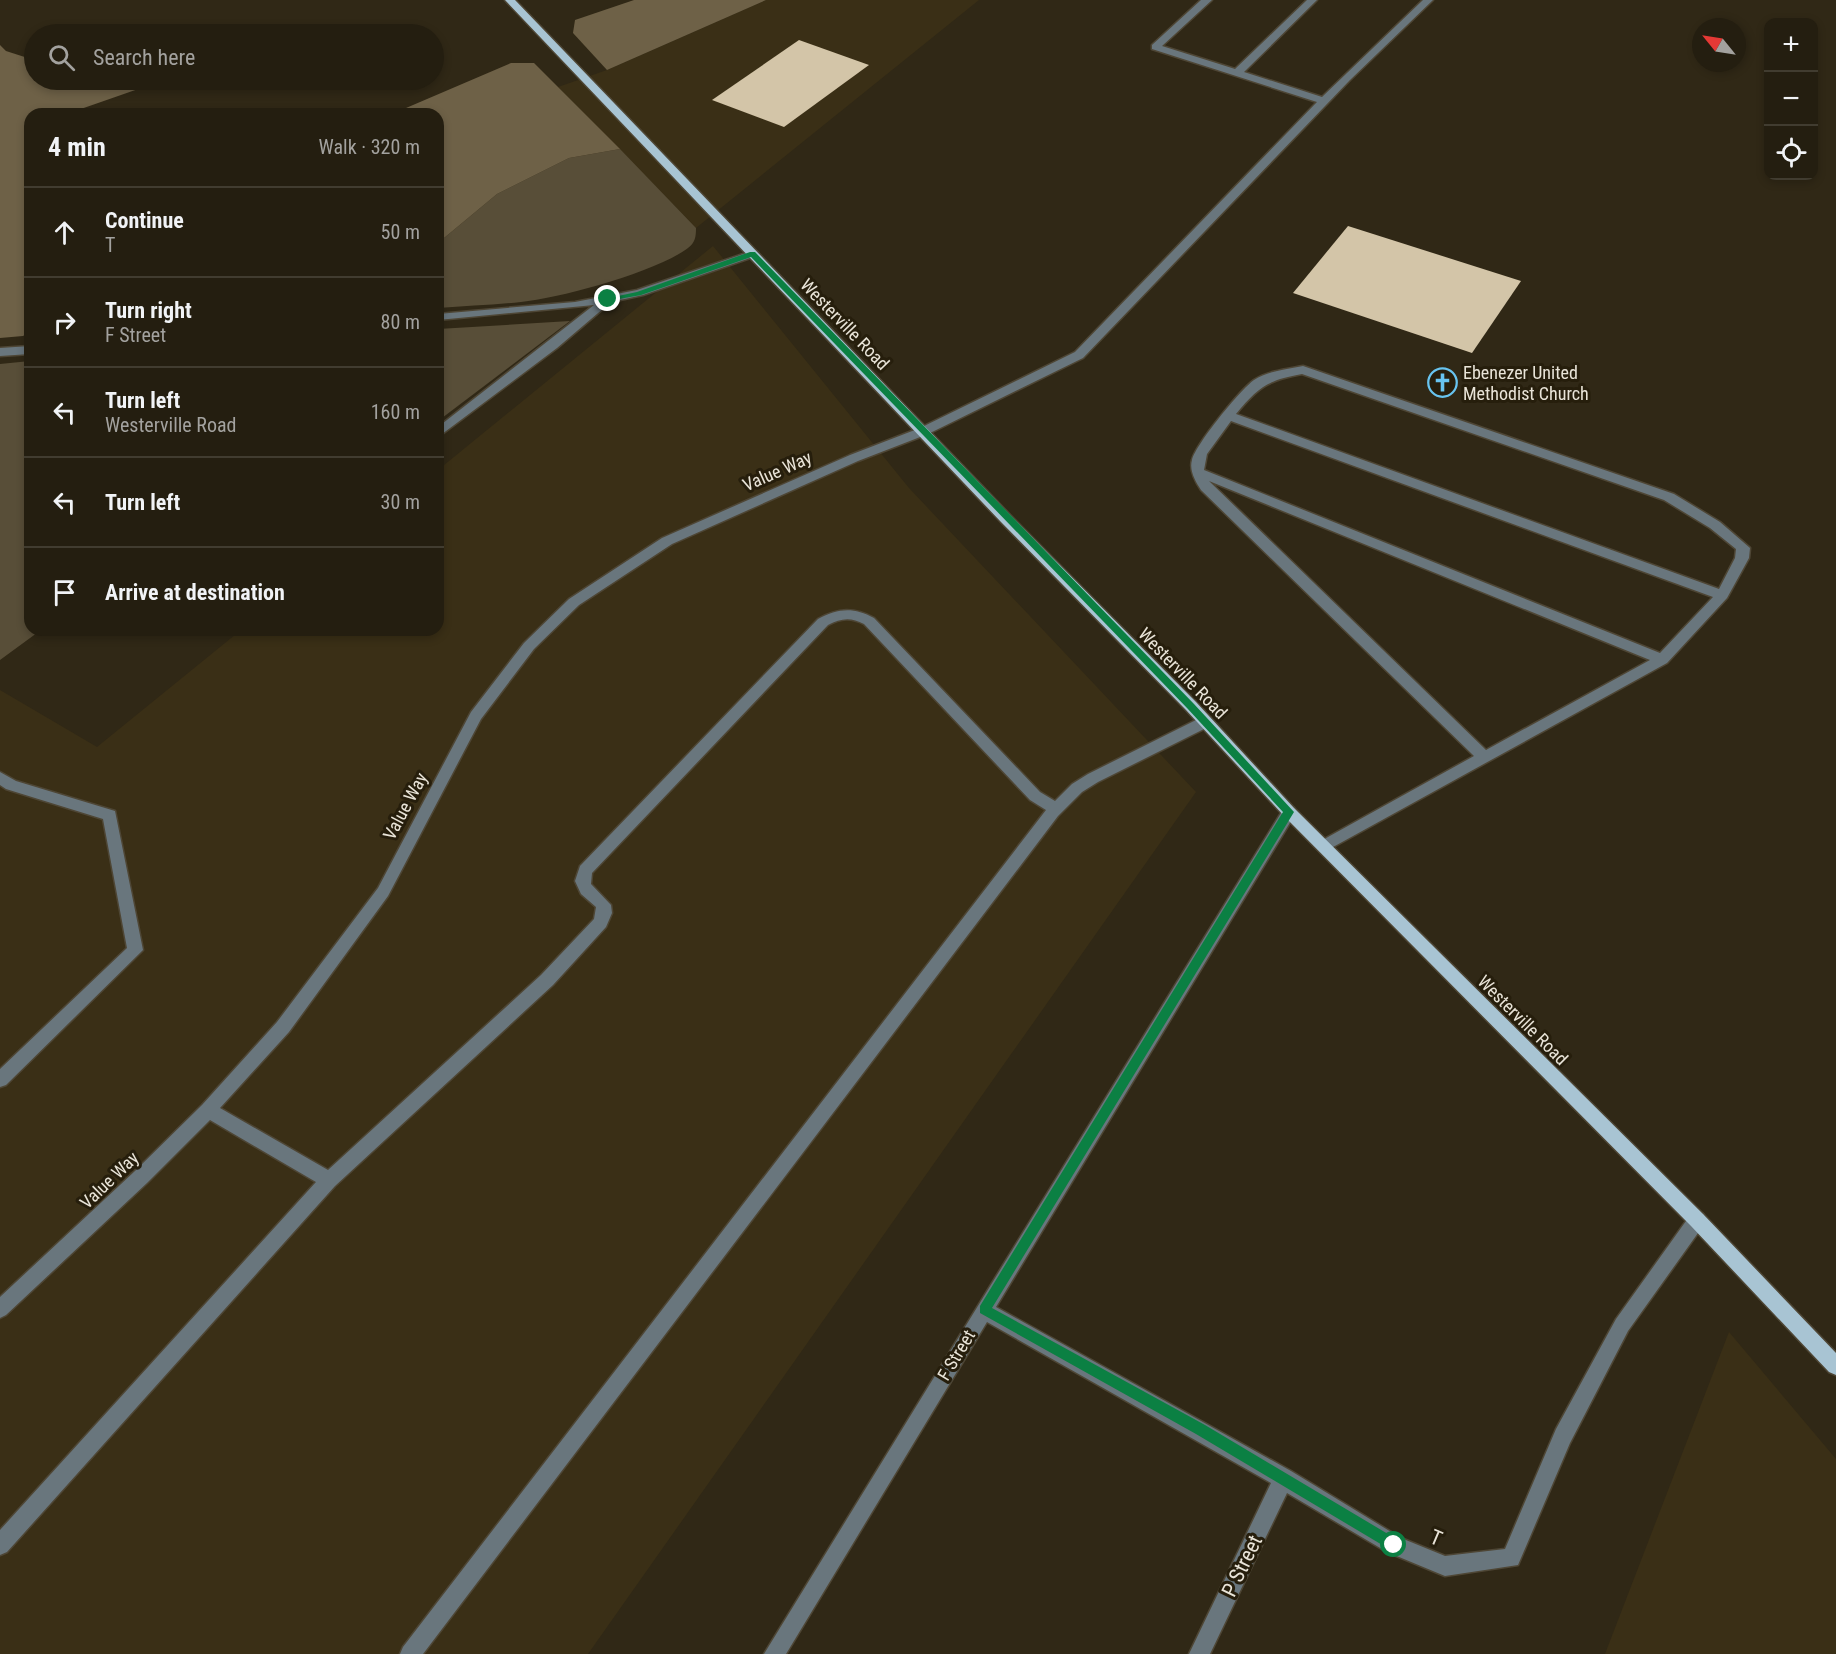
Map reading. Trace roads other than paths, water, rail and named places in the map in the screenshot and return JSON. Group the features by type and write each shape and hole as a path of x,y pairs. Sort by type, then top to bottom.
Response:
{"main road":[{"name":"Westerville Road","path":"510,0 1289,812 1697,1220 1836,1366"}],"lane":[{"path":"1207,0 1155,47 1324,101"},
{"path":"1237,73 1312,0"},
{"name":"Value Way","path":"0,1309 141,1177 208,1110 283,1027 383,892 476,716 529,646 574,602 667,541 854,458 924,431 1079,355 1324,101 1426,0"},
{"path":"444,316 575,305 639,294 752,254"},
{"path":"444,428 554,345 608,299"},
{"path":"0,352 24,350"},
{"path":"1324,846 1662,659 1722,596 1742,558 1743,548 1715,525 1669,497 1303,370 1277,374 1258,382 1246,393 1198,458 1198,472 1205,487 1483,756"},
{"path":"1229,416 1722,596"},
{"path":"1198,472 1662,659"},
{"path":"0,1545 329,1180 547,980 600,922 604,913 603,905 583,885 581,879 585,870 823,622 832,616 849,613 869,621 1035,796 1056,809"},
{"path":"410,1654 1056,809 1077,788 1093,778 1205,722"},
{"path":"0,778 11,785 110,815 135,950 0,1080"},
{"name":"F Street","path":"774,1654 1289,812"},
{"path":"208,1110 329,1180"},
{"name":"T","path":"984,1310 1284,1478 1394,1545 1445,1566 1510,1558 1563,1436 1622,1325 1697,1220"},
{"name":"P Street","path":"1199,1654 1284,1478"}],"place":[{"name":"Ebenezer United Methodist Church","path":"1442,382"}]}
